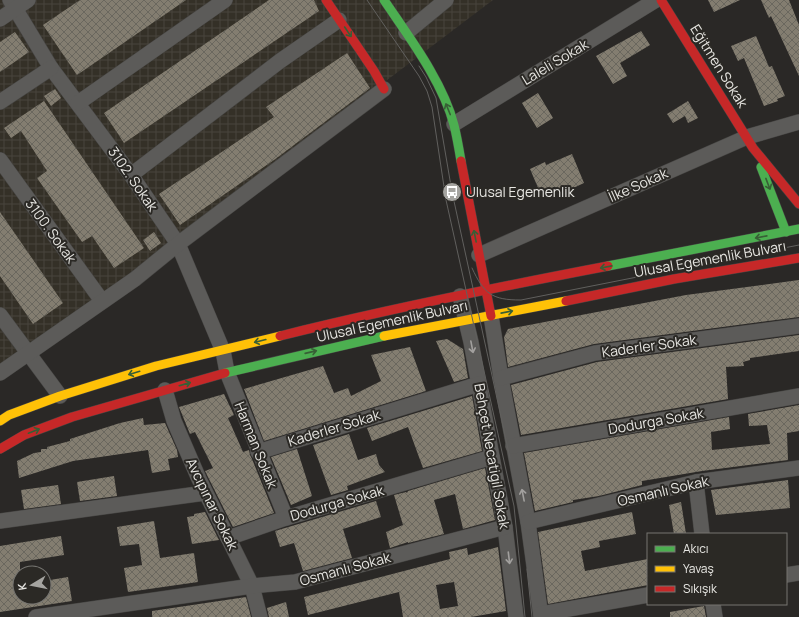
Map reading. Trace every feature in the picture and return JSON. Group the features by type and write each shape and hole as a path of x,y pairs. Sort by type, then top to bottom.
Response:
{"main road":[{"path":"326,0 374,71 384,89"},
{"path":"384,0 429,68 441,91 454,124 491,316"},
{"name":"Eğitmen Sokak","path":"661,0 750,142 799,204"},
{"name":"Eğitmen Sokak","path":"750,142 786,232"},
{"name":"Ulusal Egemenlik Bulvarı","path":"0,421 9,415 60,396 156,366 223,351 336,322 485,290 799,230"},
{"name":"Ulusal Egemenlik Bulvarı","path":"0,449 24,435 72,417 227,372 395,332 491,316 674,279 799,258"}],"street":[{"path":"78,103 225,0"},
{"path":"406,33 446,0"},
{"name":"Laleli Sokak","path":"454,124 656,0"},
{"path":"0,18 17,3"},
{"name":"3102. Sokak","path":"17,3 51,68 131,175 178,244 223,351 227,372"},
{"path":"131,175 280,61 339,20"},
{"path":"0,102 51,68"},
{"path":"0,373 28,352 135,279 178,244 384,89"},
{"name":"İlke Sokak","path":"479,255 799,122"},
{"name":"3100. Sokak","path":"0,160 102,302"},
{"name":"Behçet Necatigil Sokak","path":"460,296 479,384 505,527 516,617"},
{"path":"0,315 60,396"},
{"path":"491,316 513,446 528,522 541,616 647,595"},
{"name":"Kaderler Sokak","path":"501,378 595,353 799,326"},
{"name":"Harman Sokak","path":"227,372 258,452 286,518"},
{"name":"Kaderler Sokak","path":"258,452 479,384"},
{"name":"Avcıpınar Sokak","path":"165,390 174,421 206,493 252,586 260,617"},
{"name":"Dodurga Sokak","path":"513,446 799,396"},
{"name":"Dodurga Sokak","path":"228,538 286,518 492,458"},
{"name":"Osmanlı Sokak","path":"528,522 696,482 799,468"},
{"path":"696,482 702,533"},
{"path":"0,521 206,493"},
{"name":"Osmanlı Sokak","path":"36,617 252,586 295,582 505,527"},
{"path":"787,575 799,573"},
{"path":"713,605 715,617"}],"shaded area":[{"path":"0,0 493,0 0,373"}],"building":[{"path":"80,0 186,0 77,75 43,25"},
{"path":"269,0 314,0 319,11 124,143 104,113"},
{"path":"708,0 740,0 714,12"},
{"path":"761,0 789,0 799,25 799,76 771,16 769,18"},
{"path":"641,31 650,45 620,63 627,76 613,84 596,56"},
{"path":"15,32 29,52 0,72 0,42"},
{"path":"756,36 769,67 772,66 785,96 777,99 778,101 764,106 744,58 738,61 731,46"},
{"path":"347,53 370,88 274,160 180,225 159,194 274,117 266,107"},
{"path":"55,89 61,98 51,106 44,96"},
{"path":"538,93 553,118 537,128 522,103"},
{"path":"44,101 144,248 114,268 92,236 82,242 37,178 47,171 21,131 11,138 4,128"},
{"path":"688,101 698,118 688,123 685,116 673,123 667,114"},
{"path":"572,154 584,183 569,190 568,186 542,197 530,169 545,162 546,165"},
{"path":"0,212 63,303 33,324 0,276"},
{"path":"154,232 161,243 150,251 143,240"},
{"path":"799,280 799,317 594,344 508,367 504,337 508,329 686,295"},
{"path":"799,335 799,351 750,358 750,360 743,362 744,366 726,367 728,399 521,435 511,385 597,362"},
{"path":"447,339 463,349 468,378 454,382 436,341"},
{"path":"410,347 426,391 264,441 244,389 323,366 334,393 348,388 351,396 381,381 371,355"},
{"path":"224,394 234,415 228,418 243,452 249,450 274,513 233,527 205,471 213,468 195,432 190,434 179,407"},
{"path":"472,396 482,451 423,468 408,427 372,441 367,428"},
{"path":"799,405 799,431 787,433 788,460 702,471 642,481 642,485 599,496 573,500 573,502 535,511 524,453 729,417 730,429 711,432 712,450 770,444 767,425 749,426 748,414"},
{"path":"143,418 144,425 165,423 177,450 178,457 168,459 170,470 152,473 148,450 73,461 19,478 17,461 34,453 41,452 41,449 47,449 47,447 70,441 70,439 120,423"},
{"path":"349,434 358,460 376,454 379,465 385,472 347,486 348,490 331,495 313,445"},
{"path":"297,449 312,496 291,505 271,457"},
{"path":"485,468 495,520 463,529 455,494 434,500 444,534 408,542 390,548 386,532 403,525 394,495 407,493 408,491"},
{"path":"114,476 117,496 80,501 77,482"},
{"path":"788,480 790,508 716,515 711,490"},
{"path":"58,485 61,504 24,509 21,490"},
{"path":"376,501 381,517 343,529 352,558 303,571 294,543 280,547 275,531"},
{"path":"681,502 686,533 674,533 669,505"},
{"path":"205,512 219,540 192,544 187,517"},
{"path":"632,512 636,534 599,541 600,547 581,551 585,571 647,559 647,585 548,604 538,532"},
{"path":"154,521 160,558 194,553 198,582 128,592 124,568 142,565 139,544 120,546 117,527"},
{"path":"61,536 64,555 20,562 20,565 12,565 12,605 46,605 0,612 0,546"},
{"path":"498,547 506,611 471,617 403,617 399,592 308,615 304,597 450,559 449,552 467,548 468,555","holes":["454,582 458,606 440,609 436,585"]},
{"path":"68,577 72,601 52,604 52,580"},
{"path":"246,597 251,617 152,617 152,611"},
{"path":"286,602 289,617 269,617 267,608"},
{"path":"704,606 706,617 670,617 670,612"}],"tram line":[{"path":"367,0 419,76 427,91 432,107 446,200 514,506 525,617"},
{"path":"419,66 436,98 452,192 510,458"},
{"path":"472,268 476,277 485,290 490,294 503,299 521,300 799,245"},
{"path":"527,569 532,617"}],"traffic: fast":[{"path":"384,0 434,76 449,109 454,125 461,161"},
{"path":"761,167 786,232"},
{"path":"608,266 799,229"},
{"path":"225,373 384,336"}],"traffic: slow":[{"path":"384,336 566,301"},
{"path":"0,421 9,415 60,396 156,366 280,336"}],"traffic: jam":[{"path":"326,0 374,71 384,89"},
{"path":"661,0 753,148 799,204"},
{"path":"461,161 491,316"},
{"path":"566,301 674,279 799,258"},
{"path":"280,336 443,299 608,266"},
{"path":"0,449 24,435 72,417 225,373"}],"place":[{"name":"Ulusal Egemenlik","path":"452,192"}]}
